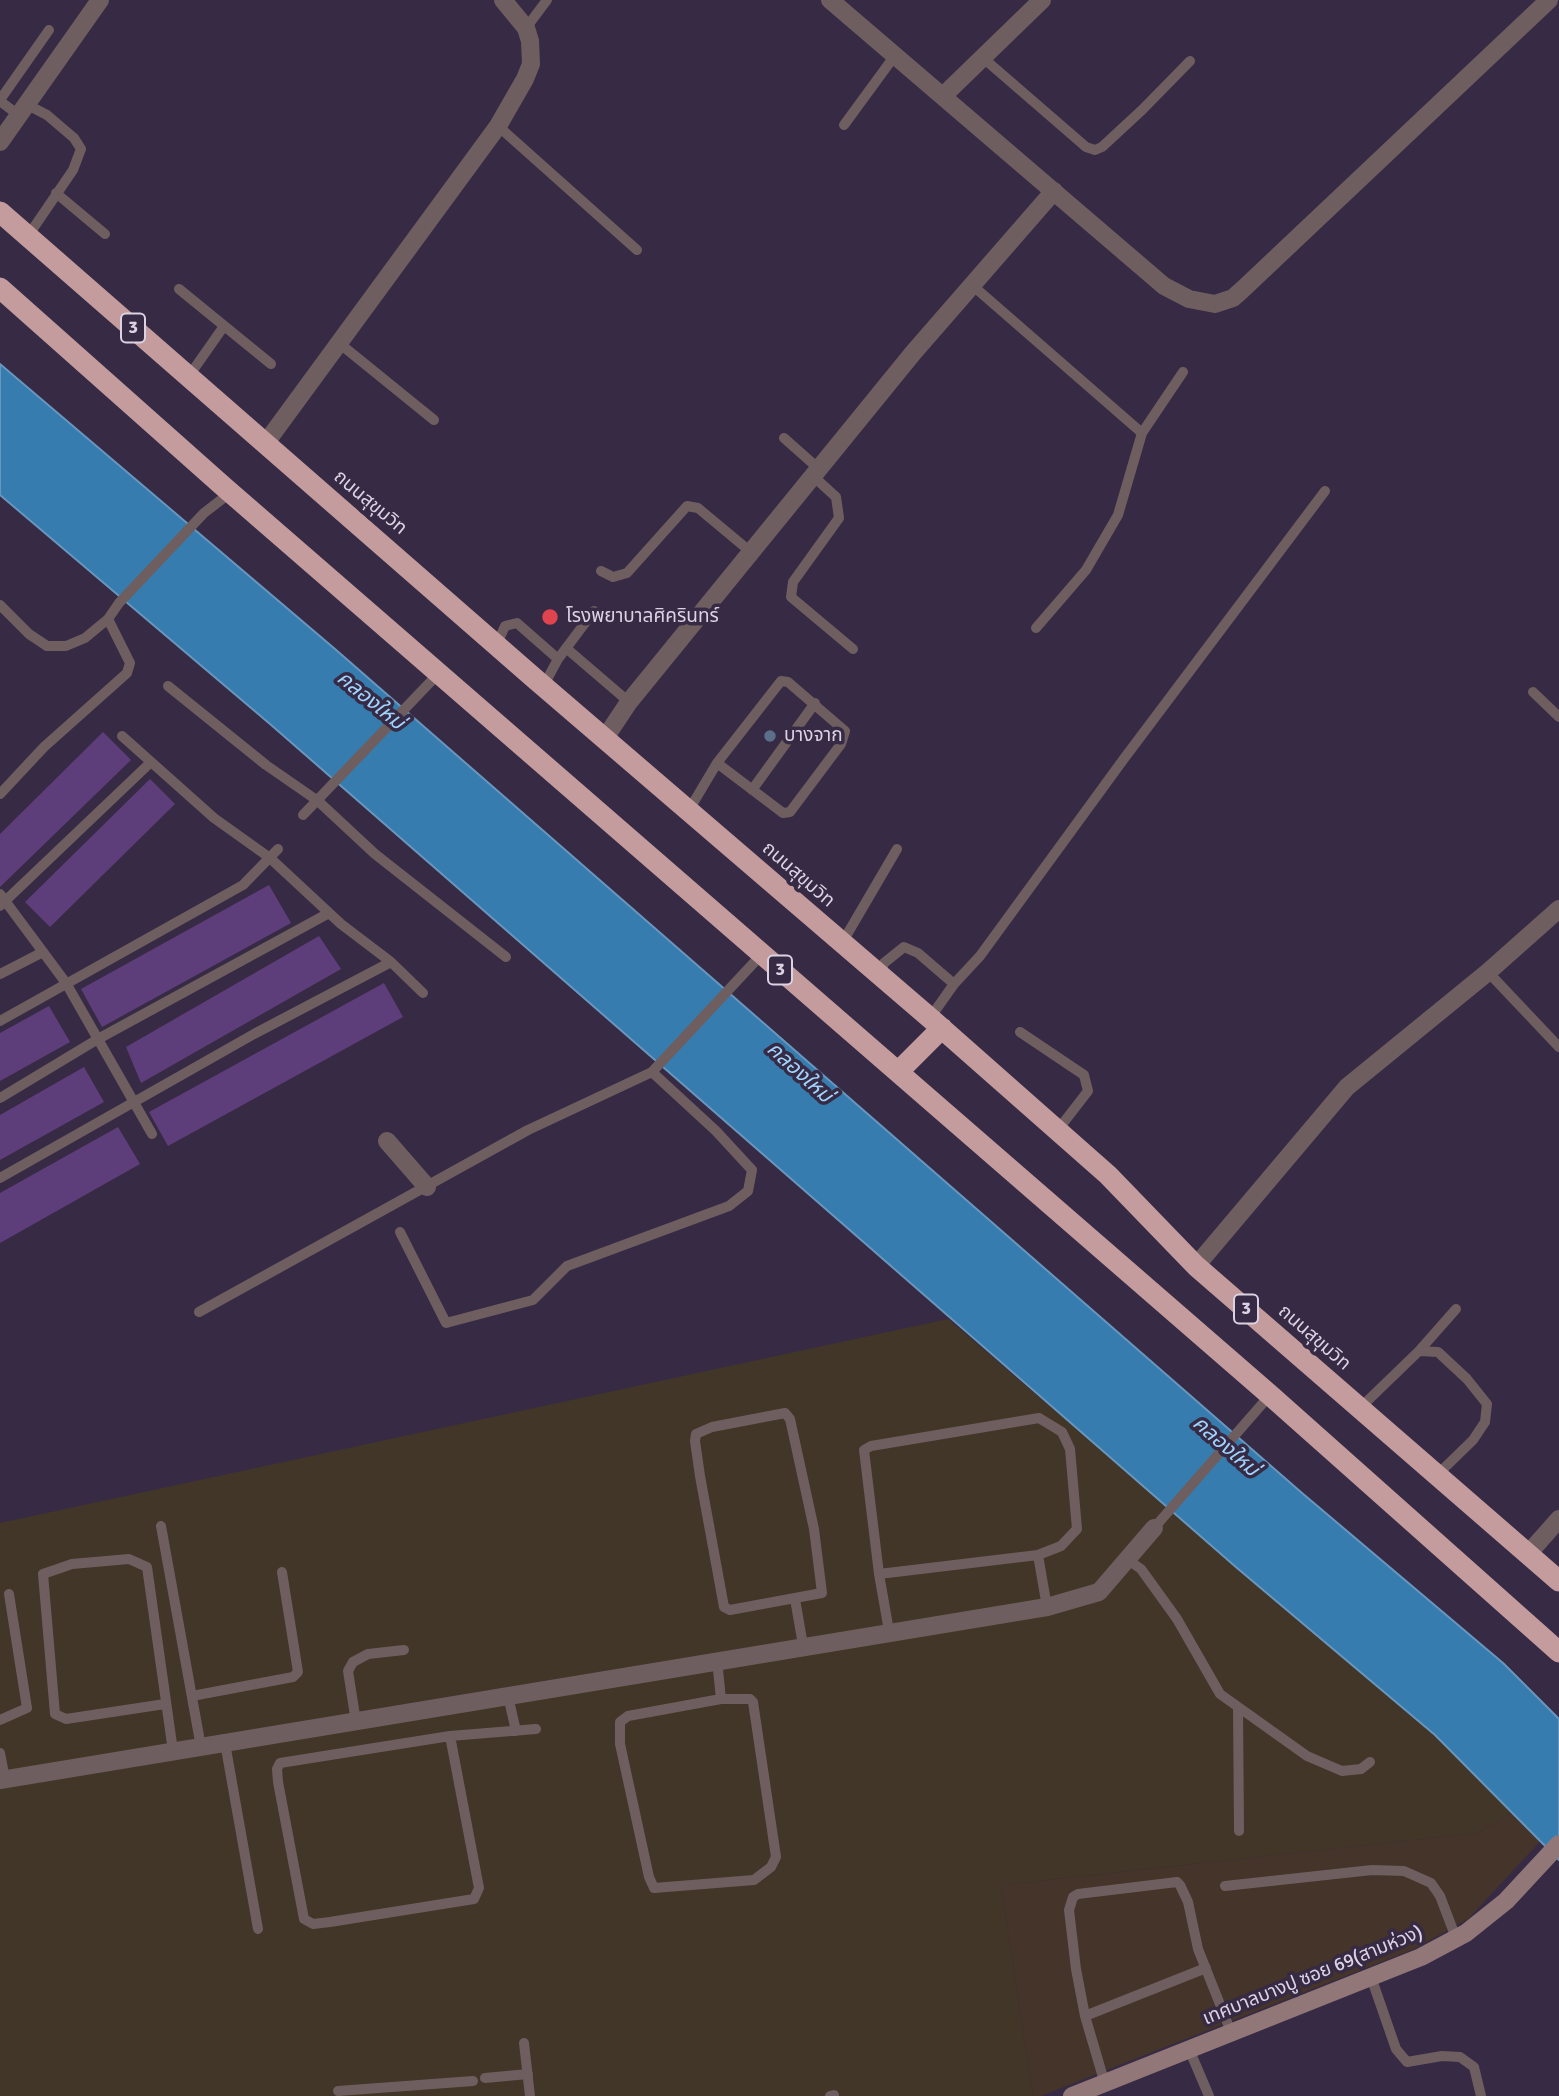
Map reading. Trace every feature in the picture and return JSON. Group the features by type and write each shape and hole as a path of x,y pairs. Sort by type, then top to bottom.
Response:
{"highway":[{"name":"ถนนสุขุมวิท","path":"0,212 1108,1174 1196,1266 1559,1581"},
{"name":"3","path":"0,288 230,493 1270,1395 1559,1652"},
{"path":"899,1072 936,1023"}],"street":[{"path":"0,142 100,0"},
{"path":"265,444 498,125 525,79 531,64 526,29 503,0"},
{"path":"830,0 896,53 1164,286 1204,303 1225,302 1242,290 1549,0"},
{"path":"943,96 1042,0"},
{"path":"605,738 629,702 816,473 1054,191"},
{"path":"1196,1266 1347,1087 1488,972 1559,909"},
{"path":"387,1141 427,1188"},
{"path":"1528,1554 1559,1519"},
{"path":"2,1779 356,1722 803,1645 1047,1607 1099,1592 1154,1528"},
{"name":"เทศบาลบางปู ซอย 69(สามห่วง)","path":"1072,2096 1371,1977 1456,1938 1506,1902 1553,1851"}],"lane":[{"path":"526,29 547,0"},
{"path":"28,236 73,170 80,149 74,138 47,115 21,109 0,100 49,30"},
{"path":"844,125 896,53"},
{"path":"982,57 1086,146 1095,149 1132,120 1191,61"},
{"path":"498,125 637,250"},
{"path":"55,193 105,234"},
{"path":"972,285 1142,433"},
{"path":"179,289 271,364"},
{"path":"189,377 223,326"},
{"path":"339,343 435,420"},
{"path":"1036,628 1086,570 1118,515 1142,433 1183,372"},
{"path":"784,439 836,497 839,518 793,582 791,597 853,649"},
{"path":"936,1023 954,984 980,956 1325,491"},
{"path":"0,605 29,634 47,646 66,646 85,638 108,620 119,603 204,513 230,493"},
{"path":"601,571 613,577 627,573 687,506 698,508 752,553"},
{"path":"544,684 558,659 594,611"},
{"path":"0,794 44,747 128,673 130,663 108,620"},
{"path":"497,644 505,626 517,623 558,659"},
{"path":"566,648 629,702"},
{"path":"303,816 439,673"},
{"path":"688,810 717,763 781,681 788,682 845,731 841,744 800,802 794,809 783,813 717,763"},
{"path":"168,686 266,765 318,802 375,854 506,957"},
{"path":"1533,692 1559,717"},
{"path":"752,790 815,704"},
{"path":"122,736 214,818 271,858 329,913 391,962 423,993"},
{"path":"150,763 2,900 66,982 152,1134"},
{"path":"0,1021 243,885 278,849"},
{"path":"842,943 897,849"},
{"path":"0,1098 99,1039 329,913"},
{"path":"880,977 884,962 904,947 918,953 954,984"},
{"path":"0,974 43,952"},
{"path":"199,1312 427,1188 528,1129 654,1070 730,985 762,954"},
{"path":"0,1178 134,1100 391,962"},
{"path":"1488,972 1559,1047"},
{"path":"1020,1032 1084,1075 1088,1091 1057,1131"},
{"path":"400,1232 446,1323 533,1300 567,1266 729,1206 748,1191 752,1170 654,1070"},
{"path":"1360,1408 1419,1351 1456,1309"},
{"path":"1419,1351 1438,1352 1467,1379 1487,1404 1485,1422 1473,1440 1436,1476"},
{"path":"1154,1528 1270,1395"},
{"path":"785,1413 790,1419 814,1529 823,1589 822,1594 795,1599 730,1610 724,1607 700,1476 696,1434 712,1427 785,1413"},
{"path":"879,1574 1038,1555 1061,1546 1077,1529 1070,1449 1062,1432 1039,1418 871,1446 864,1450 879,1574 889,1631"},
{"path":"161,1526 201,1747"},
{"path":"1038,1555 1047,1607"},
{"path":"165,1704 66,1719 55,1714 43,1574 72,1564 110,1560 130,1559 144,1564 173,1751"},
{"path":"1129,1560 1141,1569 1177,1619 1220,1694 1307,1756 1342,1771 1361,1769 1370,1762"},
{"path":"192,1696 293,1677 298,1672 282,1572"},
{"path":"0,1720 27,1708 9,1594"},
{"path":"795,1599 803,1645"},
{"path":"356,1722 348,1671 353,1661 368,1654 404,1650"},
{"path":"717,1660 721,1699"},
{"path":"508,1696 516,1731"},
{"path":"721,1699 750,1699 753,1702 776,1857 771,1867 754,1880 654,1888 649,1877 620,1744 620,1721 628,1716 721,1699"},
{"path":"1238,1707 1239,1831"},
{"path":"450,1736 479,1888 474,1899 313,1924 304,1919 278,1782 277,1769 280,1763 450,1736 536,1729"},
{"path":"225,1743 258,1930"},
{"path":"0,1753 2,1779"},
{"path":"1225,1886 1372,1870 1404,1871 1431,1883 1440,1896 1456,1938"},
{"path":"1105,2084 1085,2016 1069,1910 1073,1898 1078,1894 1177,1882 1184,1890 1191,1925 1231,2032"},
{"path":"1085,2016 1206,1968"},
{"path":"1371,1977 1396,2049 1408,2062 1442,2056 1460,2057 1474,2067 1481,2096"},
{"path":"524,2043 530,2096"},
{"path":"1189,2049 1209,2096"},
{"path":"485,2078 528,2074"},
{"path":"338,2091 383,2092 473,2081"}],"shaded area":[{"path":"948,1319 1520,1808 1477,1833 1001,1885 1033,2096 0,2096 0,1523"},
{"path":"1520,1808 1549,1832 1468,1919 1414,1949 1041,2096 1033,2096 1001,1885 1477,1833"}],"water":[{"name":"คลองใหม่","path":"0,364 335,649 1302,1493 1503,1663 1559,1719 1559,1860 1435,1735 1237,1568 270,724 0,495"}],"building":[{"path":"103,732 131,760 0,887 0,834"},
{"path":"150,779 175,804 50,927 25,902"},
{"path":"269,885 291,923 102,1027 81,989"},
{"path":"319,936 341,969 141,1083 126,1047"},
{"path":"384,983 403,1017 168,1146 149,1112"},
{"path":"49,1006 70,1042 0,1081 0,1033"},
{"path":"84,1067 104,1102 0,1160 0,1115"},
{"path":"118,1127 140,1164 0,1243 0,1193"}],"place":[{"name":"โรงพยาบาลศิครินทร์","path":"550,617"},
{"name":"บางจาก","path":"770,736"}]}
